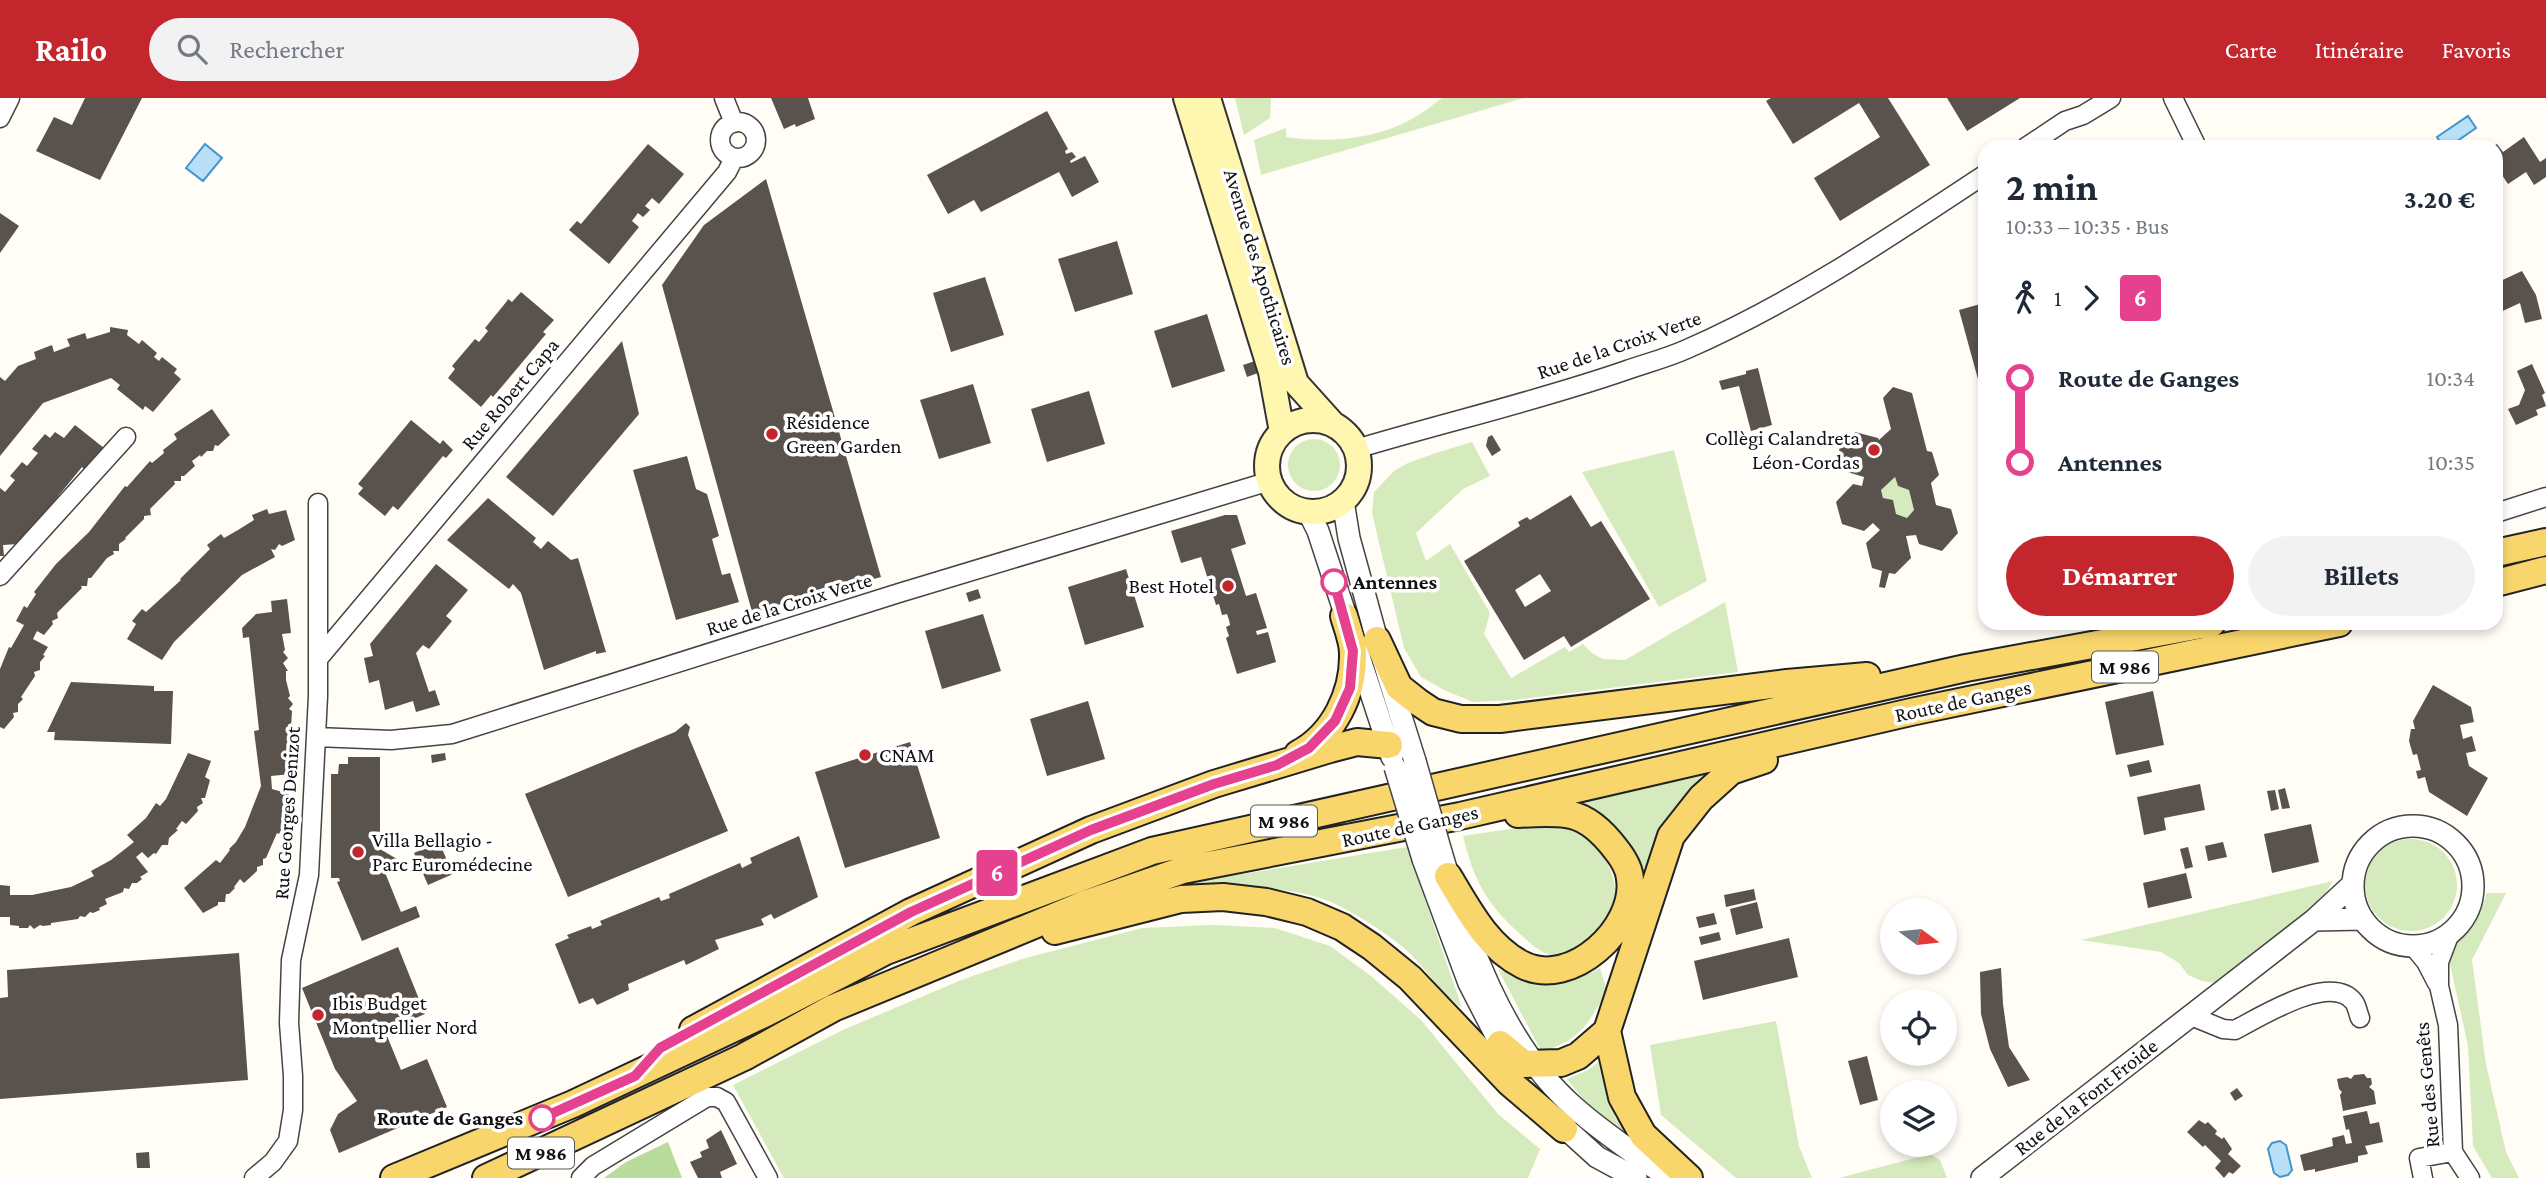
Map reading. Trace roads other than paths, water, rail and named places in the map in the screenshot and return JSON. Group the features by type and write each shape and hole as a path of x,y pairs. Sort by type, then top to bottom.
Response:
{"main road":[{"name":"Avenue des Apothicaires","path":"1186,98 1271,372 1282,432"},
{"name":"Avenue des Apothicaires","path":"1208,98 1296,383 1332,423 1342,429 1356,449"},
{"path":"1332,423 1319,419 1293,424 1273,442 1268,454 1270,481 1284,502 1308,512 1320,511 1343,501 1356,482 1359,471 1356,449"},
{"path":"2503,551 2546,541"},
{"path":"2503,581 2546,570"},
{"path":"1277,765 1309,748 1318,739 1335,721 1350,688 1353,651 1344,616"},
{"name":"Route de Ganges","path":"394,1178 540,1119 635,1076 886,951 1152,851 1966,668 2174,630"},
{"name":"Route de Ganges","path":"486,1178 701,1078 833,1009 1085,905 1183,870 1460,816 1911,712 2305,630"},
{"path":"1377,640 1399,687 1433,712 1461,719 1500,719 1787,683 1966,668"},
{"name":"M 986","path":"1607,1031 1671,836 1701,798 1731,771 1911,712"},
{"path":"1277,765 1357,742 1401,759"},
{"name":"M 986","path":"635,1076 660,1048 911,912 1091,830 1214,784 1277,765"},
{"name":"M 986","path":"1436,861 1473,918 1498,948 1525,966 1552,971 1565,968 1593,955 1620,923 1628,901 1630,880 1622,856 1594,825 1569,814 1460,816"},
{"path":"985,947 1181,899 1223,897 1266,902 1307,912 1342,927 1410,978 1509,1082 1564,1129"},
{"path":"1500,1044 1524,1064 1561,1063 1578,1056 1607,1031 1622,1097 1643,1135 1689,1178"}],"street":[{"path":"0,118 10,98"},
{"path":"724,98 734,123"},
{"path":"2065,121 2084,98"},
{"path":"2036,140 2065,121 2083,115 2111,98"},
{"path":"2173,98 2194,140"},
{"path":"734,123 750,127 755,137 750,153 734,158 724,151 720,140 724,129 734,123"},
{"name":"Rue Robert Capa","path":"318,659 727,172 734,158"},
{"name":"Rue de la Croix Verte","path":"1356,449 1598,380 1684,350 1744,322 1802,289 1978,179"},
{"path":"0,576 126,437"},
{"name":"Rue de la Croix Verte","path":"316,737 391,740 452,734 898,593 1270,481"},
{"path":"2503,511 2546,497"},
{"path":"1343,501 1349,538 1377,640 1401,759"},
{"name":"Rue Georges Denizot","path":"254,1178 273,1162 288,1141 293,1110 289,1023 291,960 309,875 318,659 318,503"},
{"path":"1308,512 1318,531 1344,616 1401,759 1436,861 1469,983 1516,1074 1564,1129 1597,1157 1636,1178"},
{"path":"2415,825 2432,828 2448,836 2460,848 2469,863 2473,880 2472,900 2464,918 2450,933 2433,944 2413,946 2393,943 2376,934 2363,919 2355,901 2353,884 2356,866 2365,849 2380,835 2395,827 2415,825"},
{"path":"1436,861 1489,986 1536,1064 1572,1106 1669,1178"},
{"name":"Rue de la Font Froide","path":"1982,1178 2315,920 2353,884"},
{"path":"2315,920 2363,919"},
{"name":"Rue des Genêts","path":"2450,933 2439,962 2439,986 2448,1025 2453,1152 2470,1178"},
{"name":"Rue des Genêts","path":"2413,946 2426,962 2439,986"},
{"path":"2191,1016 2222,1029 2235,1030 2306,995 2338,991 2354,1002 2360,1018"},
{"path":"581,1178 593,1166 707,1097 717,1097 726,1102 768,1178"},
{"path":"2423,1178 2419,1158 2453,1152"}],"water":[{"path":"2468,116 2476,128 2459,140 2439,140 2437,137"},
{"path":"205,144 222,158 203,181 186,168"},
{"path":"2280,1141 2286,1145 2292,1170 2288,1175 2280,1177 2274,1173 2268,1149 2272,1143"}],"place":[{"name":"Résidence Green Garden","path":"772,434"},
{"name":"Collègi Calandreta Léon-Cordas","path":"1874,450"},
{"name":"Antennes","path":"1334,582"},
{"name":"Best Hotel","path":"1228,586"},
{"name":"CNAM","path":"865,755"},
{"name":"Villa Bellagio - Parc Euromédecine","path":"358,852"},
{"name":"Ibis Budget Montpellier Nord","path":"318,1015"},
{"name":"Route de Ganges","path":"542,1118"}]}
